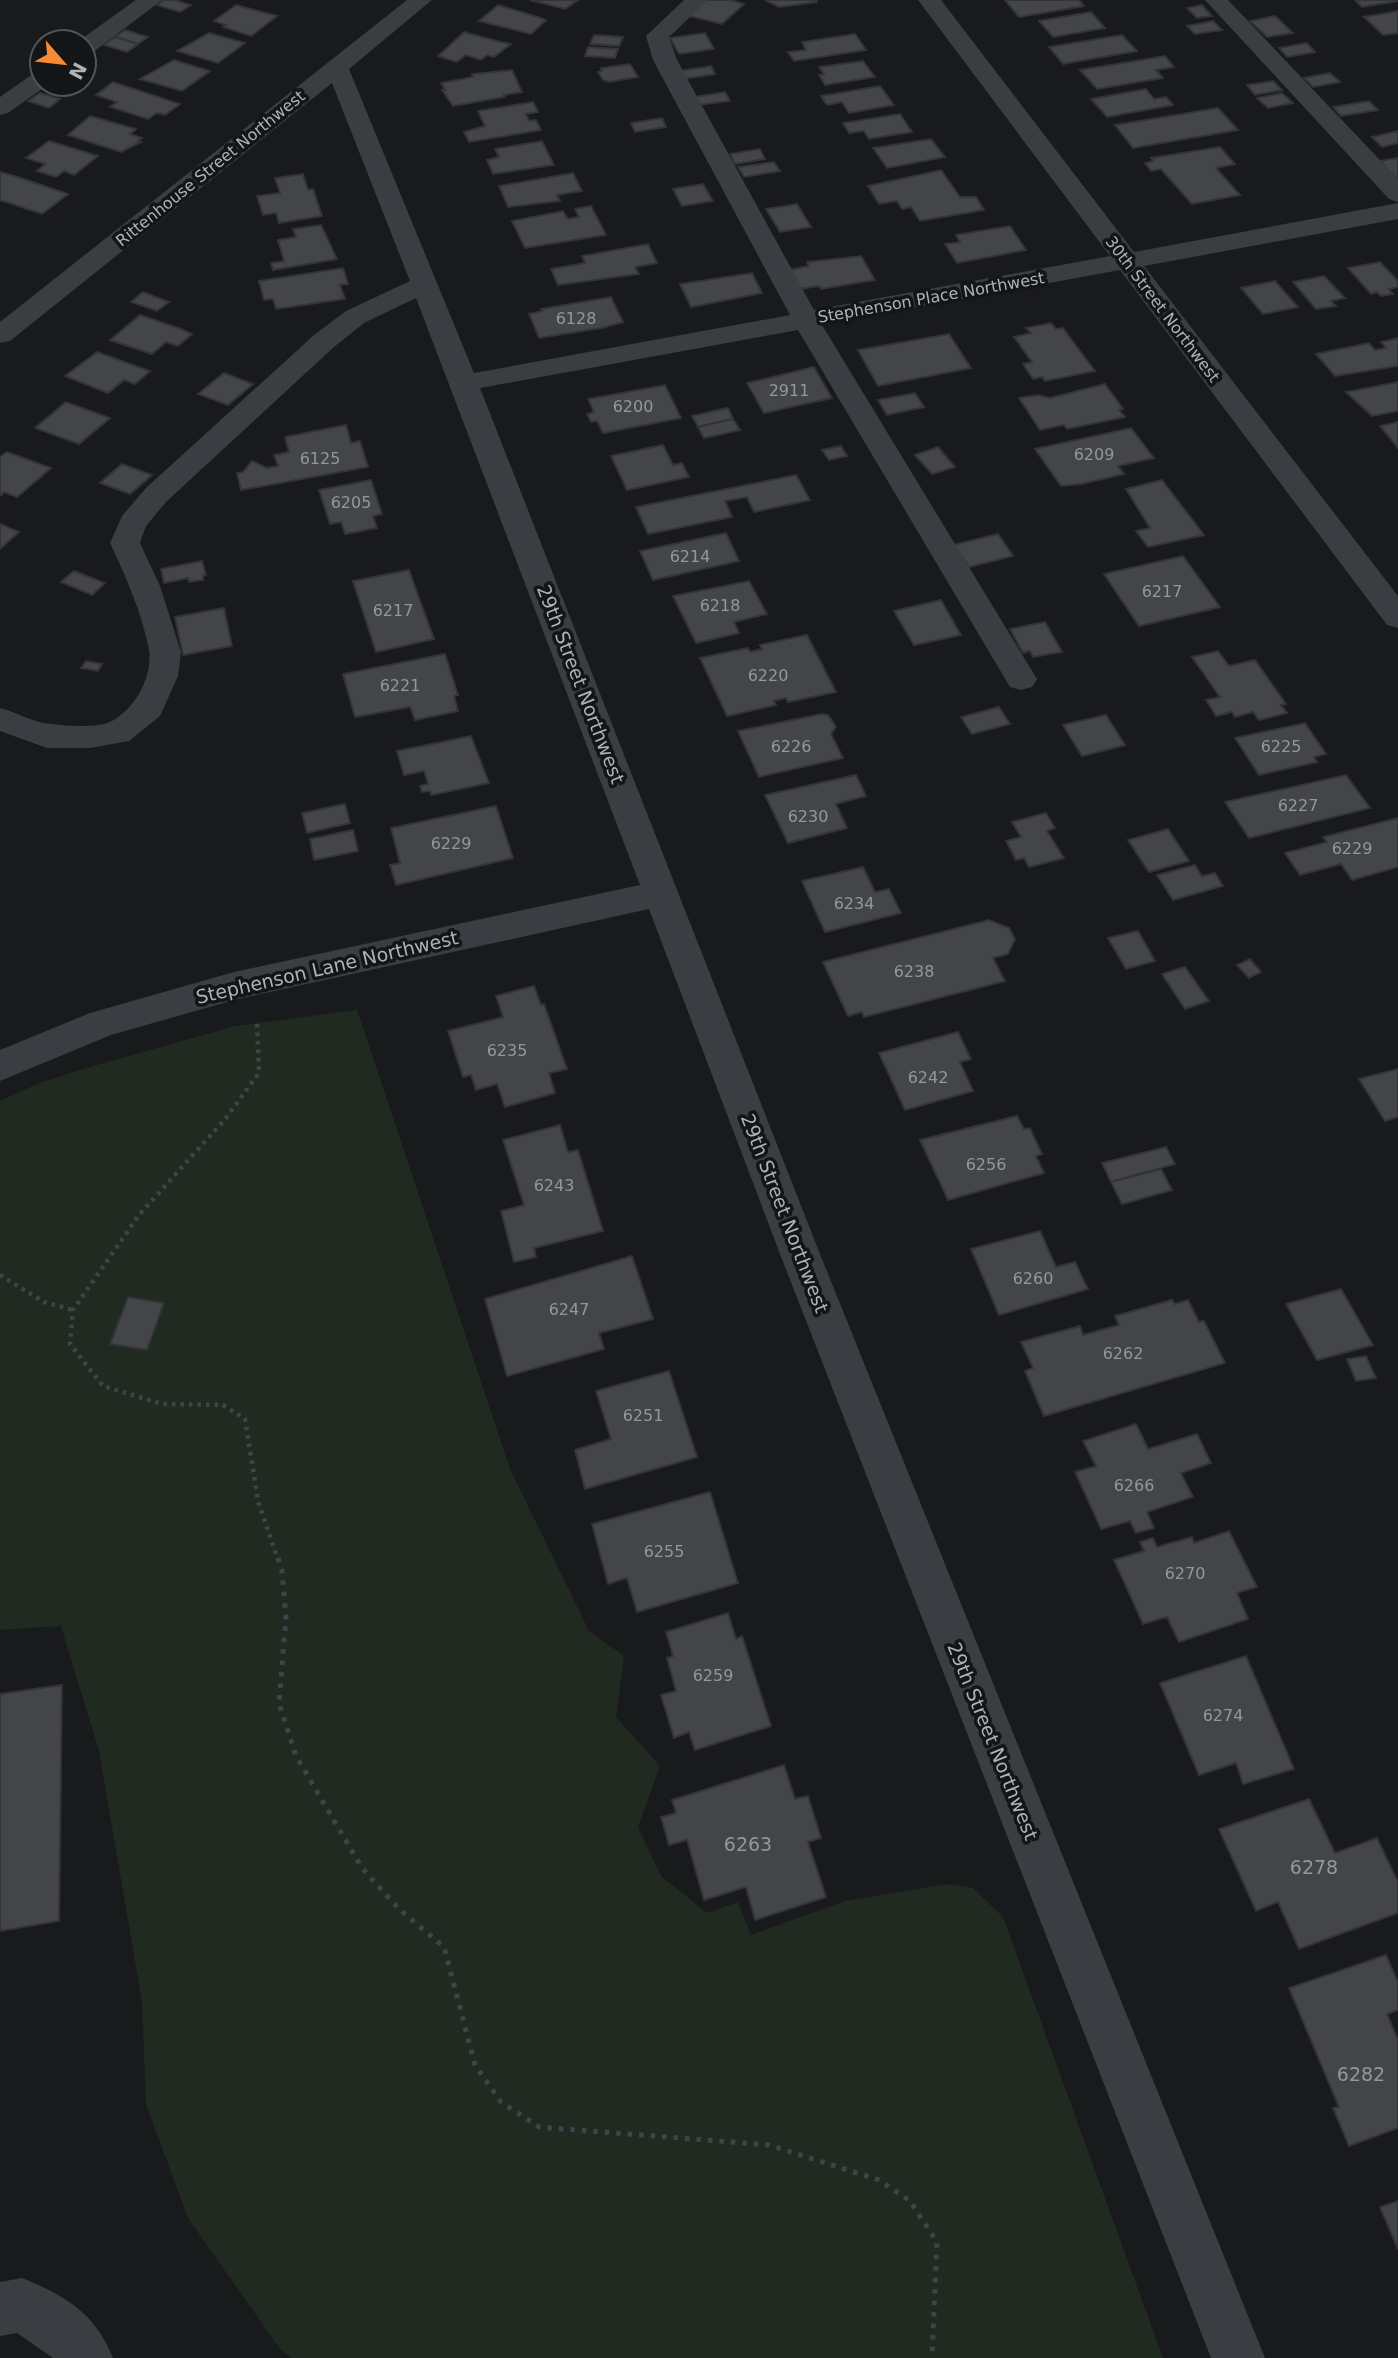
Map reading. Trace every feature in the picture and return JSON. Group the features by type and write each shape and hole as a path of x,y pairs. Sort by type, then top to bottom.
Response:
{"street":[{"path":"98,38 151,0"},
{"name":"Rittenhouse Street Northwest","path":"0,335 421,0"},
{"path":"697,0 657,36 665,60 806,320 1021,679"},
{"name":"30th Street Northwest","path":"929,0 1398,618"},
{"path":"1216,0 1398,194"},
{"name":"29th Street Northwest","path":"337,67 464,383 805,1267 1238,2358"},
{"path":"0,108 28,88"},
{"name":"Stephenson Place Northwest","path":"464,383 1398,211"},
{"path":"0,719 47,736 90,736 118,733 149,708 162,676 165,652 145,586 125,543 132,523 156,495 324,341 355,317 424,284"},
{"name":"Stephenson Lane Northwest","path":"0,1066 103,1023 256,981 662,893"},
{"path":"0,2309 22,2305 69,2334 86,2358"}],"path":[{"path":"256,981 258,1073 226,1118 139,1215 72,1310 69,1344 103,1386 162,1404 223,1405 245,1419 258,1501 282,1571 286,1618 279,1703 296,1756 362,1868 399,1909 444,1947 475,2065 501,2102 539,2127 769,2145 879,2180 910,2201 937,2242 932,2358"},
{"path":"0,1275 44,1302 72,1310"}],"shaded area":[{"path":"357,1010 510,1469 589,1631 624,1656 616,1717 660,1766 638,1827 661,1876 707,1913 738,1902 751,1935 845,1901 946,1884 973,1888 1003,1917 1163,2358 292,2358 280,2349 188,2218 146,2104 142,2002 99,1751 61,1626 0,1630 0,1101 37,1084 86,1068 235,1026"}],"building":[{"path":"164,0 191,5 180,12 157,5"},
{"path":"530,0 578,0 565,9"},
{"path":"706,0 730,0 744,4 722,24 689,16"},
{"path":"765,0 816,0 817,2 779,7"},
{"path":"1005,0 1079,0 1084,6 1019,17"},
{"path":"1355,0 1398,0 1398,1 1362,7"},
{"path":"236,5 277,16 251,36 223,27 226,25 214,21"},
{"path":"498,5 546,20 531,34 479,21"},
{"path":"1202,5 1212,16 1197,18 1187,8"},
{"path":"1398,11 1398,33 1383,35 1364,17"},
{"path":"1091,12 1105,28 1053,37 1039,21"},
{"path":"1275,16 1293,33 1267,37 1250,21"},
{"path":"1213,21 1222,30 1195,34 1187,26"},
{"path":"125,30 148,37 138,44 115,37"},
{"path":"464,32 511,44 494,57 487,55 481,60 466,55 457,62 438,56"},
{"path":"209,33 245,43 218,63 177,51"},
{"path":"705,33 714,49 679,54 670,38"},
{"path":"855,34 866,50 794,61 788,52 806,50 802,42"},
{"path":"594,35 623,37 619,46 590,44"},
{"path":"1122,35 1137,51 1063,64 1049,47"},
{"path":"115,37 138,44 127,52 104,45"},
{"path":"1307,43 1315,52 1287,57 1279,48"},
{"path":"588,47 618,49 615,58 585,56"},
{"path":"1165,56 1174,67 1156,70 1163,78 1097,89 1080,70"},
{"path":"174,60 210,71 182,91 140,79"},
{"path":"863,61 875,77 825,85 819,75 824,74 819,67"},
{"path":"630,64 638,77 609,82 603,80 598,72 602,71 601,68"},
{"path":"711,66 715,74 684,79 679,71"},
{"path":"512,70 522,92 453,106 442,90 445,90 441,83 473,77 472,74"},
{"path":"1330,73 1340,82 1313,87 1304,78"},
{"path":"1273,81 1282,90 1255,95 1247,85"},
{"path":"113,82 180,104 165,115 157,113 148,119 110,107 117,102 98,93"},
{"path":"880,86 894,105 849,113 842,102 827,105 821,96"},
{"path":"1146,89 1154,99 1166,97 1173,105 1107,117 1091,99"},
{"path":"725,92 730,101 698,105 694,97"},
{"path":"1282,93 1293,103 1268,108 1257,98"},
{"path":"32,98 60,99 49,108 28,101"},
{"path":"1369,101 1378,110 1341,116 1333,107"},
{"path":"533,102 538,112 526,114 529,121 536,120 541,130 469,142 464,132 485,126 478,111"},
{"path":"1218,108 1238,130 1133,148 1115,125"},
{"path":"900,114 912,132 869,139 864,131 849,133 843,123"},
{"path":"90,116 136,129 130,134 142,138 138,141 141,142 121,152 68,135"},
{"path":"662,118 666,127 635,132 631,123"},
{"path":"1398,131 1398,143 1382,147 1372,137"},
{"path":"931,139 945,157 887,168 873,148"},
{"path":"49,141 98,156 74,175 64,171 56,177 37,171 45,164 26,158"},
{"path":"542,141 554,165 493,174 487,160 499,157 495,149"},
{"path":"1220,147 1235,164 1216,168 1240,195 1192,204 1161,169 1151,171 1145,163 1153,161 1151,158"},
{"path":"760,149 765,159 735,164 730,154"},
{"path":"1398,158 1398,178 1396,178 1380,161"},
{"path":"774,162 780,171 744,177 738,167"},
{"path":"941,170 960,197 976,197 984,210 920,221 911,207 902,209 897,201 879,204 868,186"},
{"path":"0,172 68,194 42,214 0,200"},
{"path":"573,173 582,191 557,195 560,201 508,207 499,186"},
{"path":"303,174 308,190 313,189 322,216 279,223 276,213 263,215 257,196 280,193 275,178"},
{"path":"703,184 713,201 682,206 673,189"},
{"path":"797,204 811,227 780,232 766,209"},
{"path":"591,206 606,235 525,248 512,221 563,211 568,219 579,217 575,209"},
{"path":"321,225 337,259 273,270 271,263 284,261 278,240 296,237 293,229"},
{"path":"1010,226 1026,250 957,263 945,244 960,242 956,235"},
{"path":"648,244 657,263 635,267 639,274 558,285 551,269 585,263 582,256"},
{"path":"861,256 875,280 821,289 819,286 800,289 789,270 809,266 807,262"},
{"path":"1380,262 1398,281 1398,287 1389,289 1393,294 1371,294 1348,268"},
{"path":"343,268 348,284 340,285 345,299 276,309 273,299 264,300 259,281"},
{"path":"752,273 762,293 691,307 680,284"},
{"path":"1324,276 1345,298 1331,301 1336,306 1316,309 1293,282"},
{"path":"1275,281 1298,307 1263,314 1241,288"},
{"path":"143,292 169,302 157,311 131,302"},
{"path":"611,297 623,322 602,328 539,338 529,314 542,311 541,309"},
{"path":"140,315 192,334 178,346 166,342 152,354 110,340"},
{"path":"1051,323 1056,329 1063,328 1095,371 1045,381 1042,377 1033,379 1023,364 1032,362 1014,337 1031,333 1026,328"},
{"path":"949,334 971,368 878,386 858,350"},
{"path":"1398,338 1398,366 1335,376 1316,354 1369,343 1375,350 1386,348 1381,342"},
{"path":"97,352 150,371 135,384 124,380 108,393 65,376"},
{"path":"814,367 832,398 764,413 747,383"},
{"path":"224,373 253,384 228,405 198,394"},
{"path":"1398,382 1398,411 1372,416 1346,392"},
{"path":"1105,384 1123,409 1119,410 1125,417 1067,429 1064,425 1040,430 1019,398 1038,395 1050,398"},
{"path":"665,385 681,418 603,433 597,421 591,422 587,414 594,412 588,399"},
{"path":"915,393 924,407 887,415 878,400"},
{"path":"66,402 110,418 79,444 35,428"},
{"path":"728,408 733,419 698,427 692,416"},
{"path":"733,419 740,430 704,438 698,427"},
{"path":"1398,422 1398,448 1380,426"},
{"path":"346,425 351,443 360,441 368,467 241,490 237,473 243,472 252,461 267,468 278,466 274,455 289,452 285,437"},
{"path":"1131,428 1154,458 1118,466 1124,474 1081,484 1061,486 1035,449"},
{"path":"663,445 673,465 682,463 689,477 627,490 611,456"},
{"path":"841,446 847,456 829,460 822,450"},
{"path":"938,447 955,467 932,474 915,455"},
{"path":"7,452 51,468 17,497 4,492 0,496 0,457"},
{"path":"122,464 152,475 130,494 100,483"},
{"path":"796,475 810,500 754,512 747,497 725,501 732,517 648,534 636,507"},
{"path":"371,480 382,514 373,516 377,528 345,534 341,522 330,524 319,490"},
{"path":"1162,480 1204,535 1148,547 1136,531 1150,528 1126,489"},
{"path":"0,524 19,532 0,549"},
{"path":"726,533 739,561 653,580 640,551"},
{"path":"998,534 1013,556 969,567 953,545"},
{"path":"1183,556 1220,607 1139,626 1104,574"},
{"path":"202,561 206,575 203,580 189,582 188,578 164,583 161,569"},
{"path":"409,570 434,639 376,652 353,581"},
{"path":"74,571 105,583 92,595 61,582"},
{"path":"749,581 767,614 734,622 739,633 696,643 673,596"},
{"path":"941,600 961,635 914,645 894,611"},
{"path":"224,608 232,646 183,655 175,617"},
{"path":"1045,622 1062,652 1033,657 1030,651 1023,653 1010,629"},
{"path":"807,635 836,692 788,702 786,698 774,701 776,705 727,716 700,658 748,648 750,652 762,649 760,645"},
{"path":"1218,651 1229,666 1255,660 1286,704 1281,705 1287,713 1259,720 1253,712 1235,717 1232,712 1216,716 1206,700 1220,697 1192,657"},
{"path":"445,654 458,695 454,696 458,711 415,720 410,707 355,717 343,674"},
{"path":"86,661 102,664 98,671 81,668"},
{"path":"999,707 1010,724 972,734 961,717"},
{"path":"828,715 836,727 831,734 843,758 759,777 738,731"},
{"path":"1106,715 1125,745 1082,756 1063,725"},
{"path":"1305,723 1326,754 1314,757 1317,762 1259,775 1235,738"},
{"path":"471,736 489,783 431,795 430,791 422,792 420,786 428,784 424,771 404,775 397,751"},
{"path":"856,775 866,796 836,804 847,828 788,843 765,795"},
{"path":"1346,775 1370,808 1249,838 1225,802"},
{"path":"345,804 350,823 307,833 302,813"},
{"path":"496,806 513,858 396,885 390,865 400,863 391,828"},
{"path":"1046,813 1055,828 1047,831 1064,858 1029,867 1024,858 1016,860 1006,841 1021,837 1012,822"},
{"path":"1398,818 1398,867 1352,880 1341,864 1300,875 1285,853 1327,842 1323,837"},
{"path":"1168,829 1189,861 1149,872 1128,840"},
{"path":"353,830 358,851 314,860 310,839"},
{"path":"1195,865 1202,876 1215,873 1223,886 1173,900 1157,875"},
{"path":"863,867 875,892 889,889 901,913 825,932 802,881"},
{"path":"989,920 1009,928 1015,939 1008,954 993,958 1005,981 864,1017 862,1012 848,1016 823,962"},
{"path":"1138,931 1155,961 1126,969 1108,938"},
{"path":"1250,959 1261,972 1249,978 1237,965"},
{"path":"1185,967 1209,1001 1185,1009 1162,974"},
{"path":"534,986 541,1005 544,1004 567,1069 549,1073 555,1093 505,1107 497,1084 476,1090 471,1075 463,1077 448,1031 503,1017 496,996"},
{"path":"958,1032 971,1059 960,1062 973,1091 905,1110 879,1053"},
{"path":"1398,1069 1398,1117 1385,1121 1359,1079"},
{"path":"1017,1116 1024,1129 1030,1128 1042,1154 1036,1156 1044,1173 948,1200 920,1140"},
{"path":"560,1125 568,1152 578,1150 603,1231 534,1248 536,1257 514,1262 501,1211 524,1205 503,1140"},
{"path":"1166,1147 1175,1164 1111,1182 1102,1163"},
{"path":"1161,1169 1172,1190 1122,1204 1111,1182"},
{"path":"1040,1231 1056,1267 1075,1262 1088,1289 999,1315 971,1249"},
{"path":"632,1256 653,1319 599,1333 604,1349 507,1376 485,1299"},
{"path":"1341,1289 1373,1345 1317,1360 1286,1304"},
{"path":"128,1297 164,1303 147,1350 110,1344"},
{"path":"1172,1300 1175,1304 1188,1300 1199,1322 1204,1321 1225,1363 1044,1416 1025,1371 1033,1368 1021,1342 1080,1326 1083,1335 1119,1325 1115,1316"},
{"path":"1366,1356 1376,1378 1356,1381 1347,1359"},
{"path":"669,1371 697,1457 585,1489 575,1450 611,1439 596,1391"},
{"path":"1136,1424 1148,1449 1197,1434 1211,1463 1181,1473 1193,1497 1147,1512 1154,1528 1136,1533 1130,1521 1101,1529 1075,1472 1096,1466 1083,1441"},
{"path":"710,1492 738,1583 637,1612 627,1578 608,1584 592,1524"},
{"path":"1229,1531 1257,1587 1237,1593 1248,1619 1179,1642 1167,1617 1143,1624 1114,1560 1144,1551 1140,1542 1153,1538 1157,1547 1192,1537 1194,1543"},
{"path":"728,1613 736,1639 742,1636 771,1726 695,1750 689,1732 674,1738 661,1695 676,1691 667,1658 673,1656 666,1632"},
{"path":"1246,1656 1294,1769 1243,1784 1236,1763 1199,1775 1160,1683"},
{"path":"62,1685 59,1921 0,1931 0,1694"},
{"path":"784,1765 795,1799 808,1796 821,1838 808,1842 826,1897 755,1920 746,1887 704,1900 687,1840 669,1845 661,1817 676,1813 672,1800"},
{"path":"1309,1799 1335,1853 1377,1838 1398,1882 1398,1913 1299,1949 1278,1902 1256,1911 1219,1829"},
{"path":"1386,1955 1398,1982 1398,2010 1387,2014 1398,2040 1398,2128 1349,2146 1333,2108 1339,2107 1289,1988"},
{"path":"1398,2201 1398,2249 1380,2207"}]}
